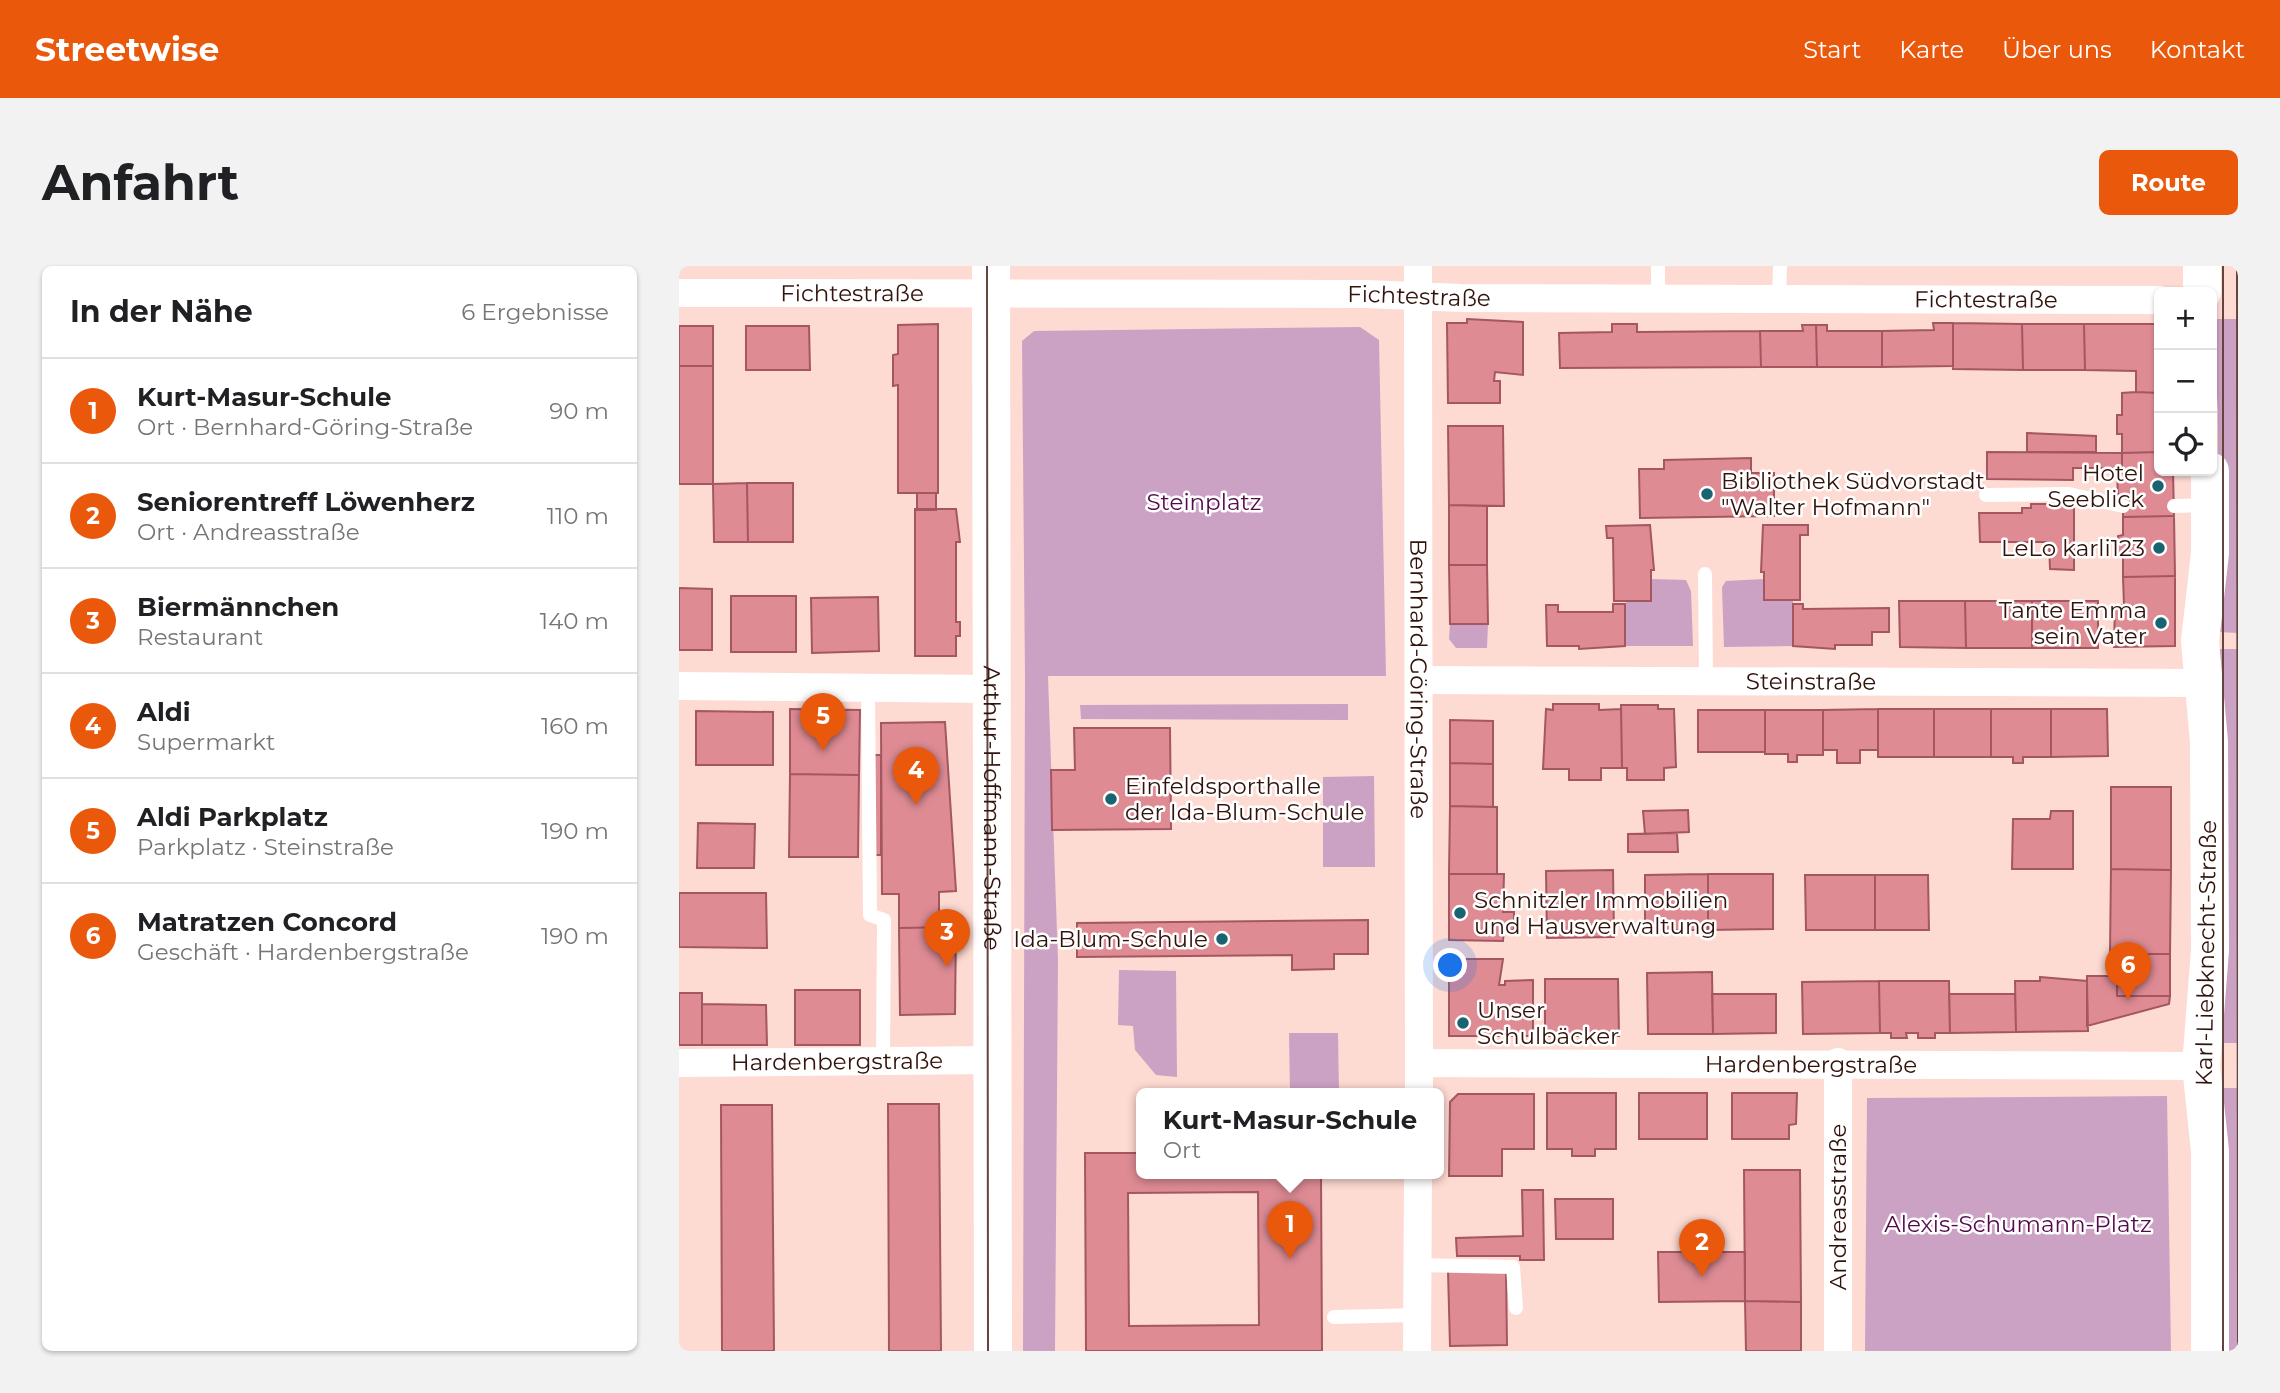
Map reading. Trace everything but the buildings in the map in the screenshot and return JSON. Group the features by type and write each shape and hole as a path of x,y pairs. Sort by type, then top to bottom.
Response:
{"street":[{"name":"Bernhard-Göring-Straße","path":"1418,266 1419,1088"},
{"path":"2201,287 2202,266"},
{"name":"Fichtestraße","path":"679,293 991,280 1418,296 2154,300"},
{"name":"Arthur-Hoffmann-Straße","path":"991,280 993,1351"},
{"name":"Karl-Liebknecht-Straße","path":"2198,494 2210,553 2200,641 2209,742 2210,950 2201,1066 2210,1151 2210,1351"},
{"name":"Steinstraße","path":"1419,680 2204,683"},
{"path":"679,686 993,689"},
{"name":"Hardenbergstraße","path":"679,1063 993,1060"},
{"name":"Hardenbergstraße","path":"1419,1063 1838,1062 2201,1066"},
{"name":"Andreasstraße","path":"1838,1062 1838,1351"},
{"path":"1417,1351 1418,1179"}],"lane":[{"path":"1658,266 1658,299"},
{"path":"1779,299 1780,266"},
{"path":"1986,495 2069,494 2123,506"},
{"path":"1705,574 1706,680"},
{"path":"868,689 867,875 870,915 884,920 883,1062"},
{"path":"1417,1265 1513,1267 1516,1308"},
{"path":"1334,1317 1417,1315"}],"green space":[{"path":"2217,319 2238,319 2238,633 2219,632"},
{"name":"Steinplatz","path":"1360,327 1379,340 1386,676 1048,676 1058,961 1055,1351 1023,1351 1025,677 1022,341 1034,331"},
{"path":"1651,579 1686,580 1691,591 1693,646 1625,646 1626,601"},
{"path":"1764,579 1793,600 1793,646 1724,647 1722,587 1726,581"},
{"path":"1450,624 1488,624 1487,648 1456,648 1449,639"},
{"path":"2218,649 2238,649 2238,1043 2207,1043"},
{"path":"1348,704 1348,720 1081,719 1080,705"},
{"path":"1374,776 1375,867 1323,867 1323,777"},
{"path":"1119,970 1176,971 1177,1077 1156,1075 1135,1050 1133,1026 1118,1025"},
{"path":"1289,1033 1338,1033 1339,1088 1290,1088"},
{"path":"2207,1088 2238,1088 2238,1351 2218,1351"},
{"name":"Alexis-Schumann-Platz","path":"2167,1096 2171,1351 1865,1351 1867,1098"}],"tram line":[{"path":"987,266 988,1351"},
{"path":"2223,266 2223,1351"},
{"path":"2237,266 2238,1351"}],"place":[{"name":"Hotel Seeblick","path":"2158,486"},
{"name":"Bibliothek Südvorstadt \"Walter Hofmann\"","path":"1707,494"},
{"name":"LeLo karli123","path":"2159,548"},
{"name":"Tante Emma sein Vater","path":"2161,623"},
{"name":"Aldi Parkplatz","path":"823,751"},
{"name":"Einfeldsporthalle der Ida-Blum-Schule","path":"1111,799"},
{"name":"Aldi","path":"916,805"},
{"name":"Schnitzler Immobilien und Hausverwaltung","path":"1460,913"},
{"name":"Ida-Blum-Schule","path":"1222,939"},
{"name":"Biermännchen","path":"947,967"},
{"name":"Matratzen Concord","path":"2128,1000"},
{"name":"Unser Schulbäcker","path":"1463,1023"},
{"name":"Kurt-Masur-Schule","path":"1290,1259"},
{"name":"Seniorentreff Löwenherz","path":"1702,1277"}]}
